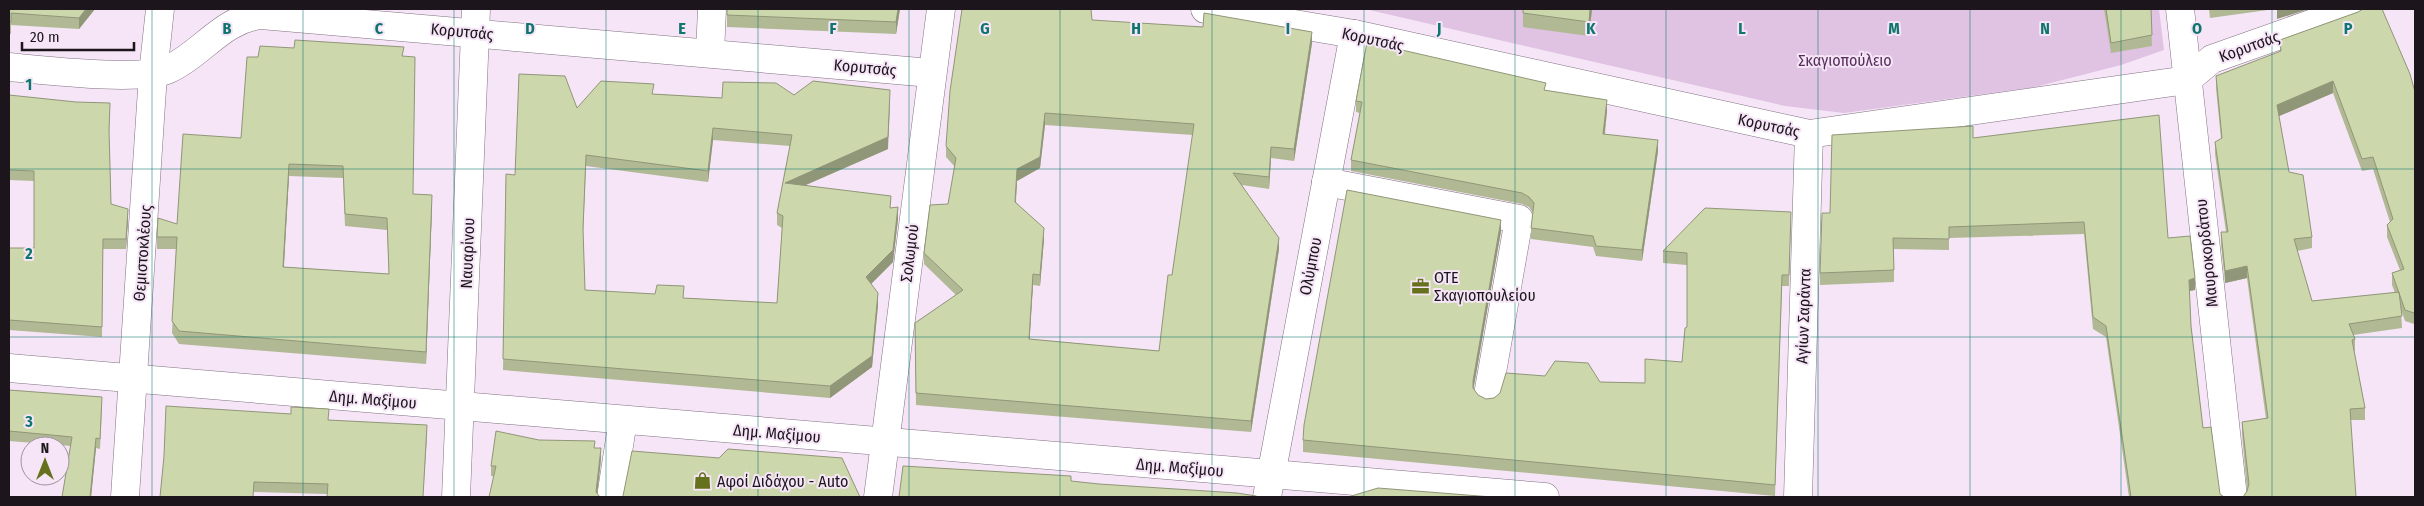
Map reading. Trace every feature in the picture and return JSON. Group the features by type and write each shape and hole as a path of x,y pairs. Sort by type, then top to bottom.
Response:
{"street":[{"name":"Θεμιστοκλέους","path":"125,497 160,9"},
{"path":"710,53 712,9"},
{"name":"Σολωμού","path":"878,497 931,73 941,9"},
{"name":"Κορυτσάς","path":"1205,9 1354,34 1809,134 2187,80 2212,59 2354,9"},
{"name":"Μαυροκορδάτου","path":"2180,9 2233,497"},
{"name":"Κορυτσάς","path":"9,67 88,73 154,74 178,65 228,27 256,16 476,20 710,53 931,73"},
{"name":"Ναυαρίνου","path":"456,497 462,406 476,20"},
{"name":"Ολύμπου","path":"1269,486 1354,34"},
{"name":"Αγίων Σαράντα","path":"1798,497 1809,134"},
{"path":"1326,182 1520,218 1488,395"},
{"name":"Δημ. Μαξίμου","path":"9,368 886,442 1269,486 1545,497"},
{"path":"611,497 623,420"}],"green space":[{"name":"Σκαγιοπούλειο","path":"1365,9 2159,9 2164,50 2121,65 2035,87 1844,113 1785,106"}],"building":[{"path":"9,9 86,9 79,18 11,13 11,22 9,22"},
{"path":"727,9 898,9 896,22 727,15"},
{"path":"962,9 1091,9 1092,20 1203,27 1204,13 1312,32 1294,149 1271,147 1269,177 1233,173 1279,238 1251,421 916,393 915,323 963,290 924,253 930,205 948,204 956,158 946,146 950,91","holes":["1045,113 1194,124 1172,275 1168,275 1159,351 1029,339 1033,274 1040,275 1044,228 1015,202 1017,169 1040,157"]},
{"path":"1523,9 1590,9 1589,22 1523,13"},
{"path":"2106,9 2151,9 2152,35 2111,43"},
{"path":"2363,9 2382,9 2410,74 2415,92 2415,315 2405,310 2399,293 2402,316 2349,324 2355,339 2352,340 2365,408 2350,409 2356,497 2243,497 2249,484 2242,422 2268,418 2247,266 2225,271 2221,232 2228,232 2215,142 2222,138 2216,76 2281,51 2280,40","holes":["2333,81 2362,159 2373,157 2393,219 2387,225 2404,269 2392,273 2399,292 2312,301 2294,239 2312,237 2303,175 2289,172 2277,105"]},
{"path":"295,40 404,47 402,56 415,57 413,194 432,195 426,352 179,331 172,321 177,237 157,237 158,218 177,224 183,134 241,138 247,57 258,57 260,46 294,48","holes":["289,164 343,166 345,214 387,218 389,274 283,267"]},
{"path":"1367,42 1546,83 1544,90 1607,100 1603,134 1658,140 1642,250 1596,246 1593,236 1531,228 1534,203 1522,193 1351,160 1362,102 1356,101"},
{"path":"519,74 565,76 577,108 601,81 654,84 652,94 722,98 723,82 776,83 794,95 813,81 890,90 888,137 785,183 891,196 890,208 898,207 893,250 866,277 878,293 872,356 830,386 503,359 506,174 515,175","holes":["713,128 792,135 777,213 783,216 777,303 683,298 684,286 657,285 655,294 585,290 583,229 586,155 708,171"]},
{"path":"9,95 76,102 110,103 111,204 128,209 126,239 103,239 102,327 9,320 9,248 34,248 34,171 9,170"},
{"path":"2159,115 2168,238 2190,236 2195,278 2189,280 2191,326 2203,428 2211,427 2220,494 2224,497 2131,497 2106,326 2093,317 2084,222 1949,227 1949,239 1893,238 1894,270 1820,273 1822,213 1830,213 1832,135 1973,126 1973,138"},
{"path":"1347,190 1501,220 1473,381 1473,388 1478,395 1486,399 1494,398 1500,393 1506,373 1545,376 1555,361 1588,363 1600,382 1645,383 1645,359 1682,362 1685,328 1687,327 1687,253 1663,251 1705,208 1791,212 1789,275 1782,275 1775,485 1303,440 1304,425"},
{"path":"9,390 102,397 100,439 96,438 90,497 62,497 64,486 70,486 70,449 72,437 9,431"},
{"path":"166,406 291,414 291,407 329,409 328,420 427,425 423,497 327,497 328,484 254,482 253,497 160,497"},
{"path":"496,431 539,440 595,441 594,448 601,448 596,492 600,497 489,497 496,466 491,466"},
{"path":"728,449 842,458 860,497 622,497 632,451 719,458"},
{"path":"903,466 1071,476 1071,481 1237,493 1258,497 899,497"},
{"path":"1378,488 1492,497 1348,497"}],"place":[{"name":"ΟΤΕ Σκαγιοπουλείου","path":"1420,286"},
{"name":"Αφοί Διδάχου - Auto","path":"703,481"}]}
